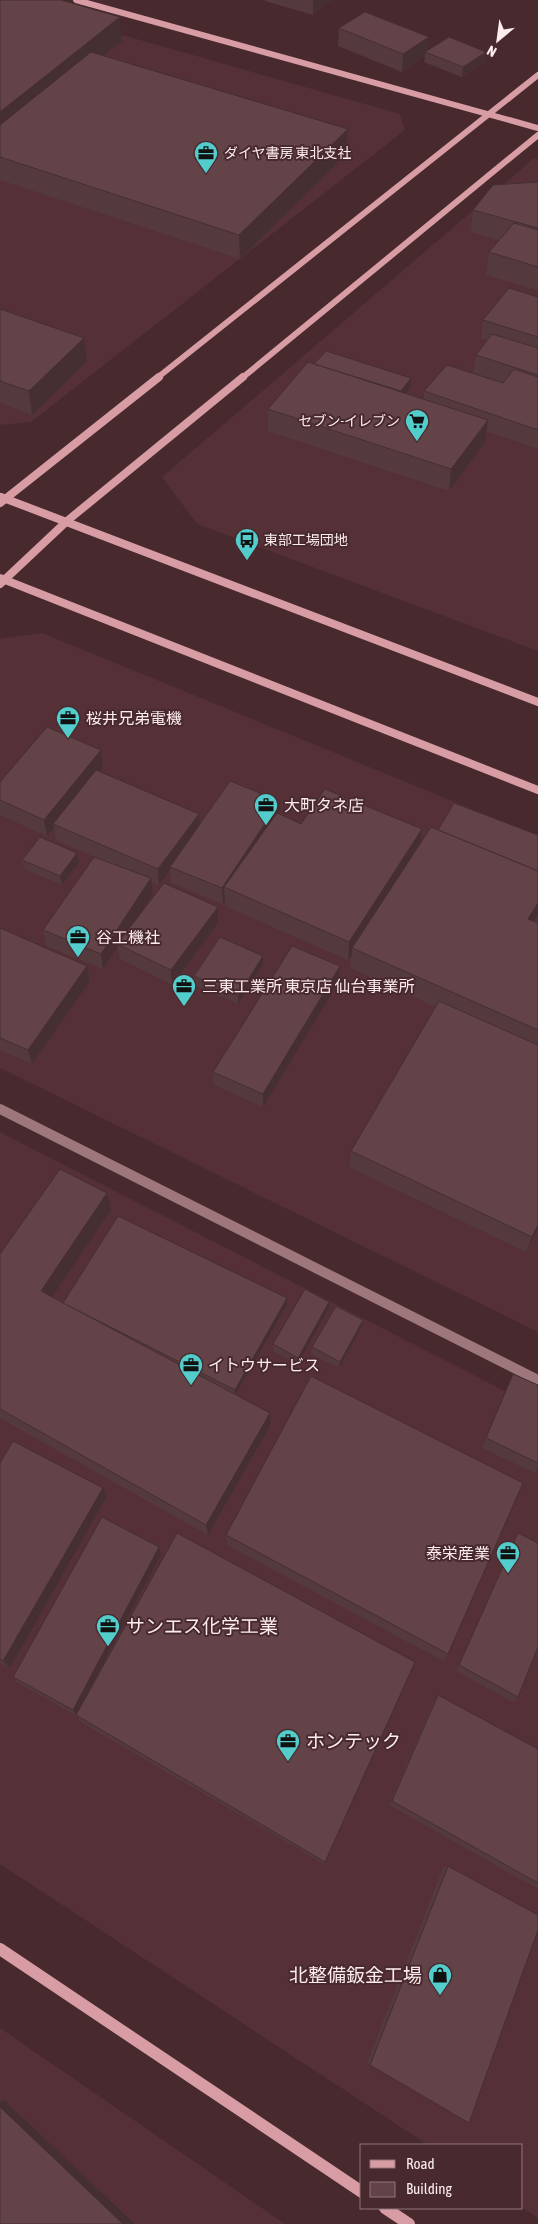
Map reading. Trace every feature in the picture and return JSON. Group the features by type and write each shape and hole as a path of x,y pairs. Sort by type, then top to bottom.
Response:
{"street":[{"path":"76,0 538,128"},
{"path":"2,499 538,75"},
{"path":"538,136 67,521 2,581 538,790"},
{"path":"2,499 67,521 538,702"},
{"path":"0,1109 538,1380"},
{"path":"0,1950 360,2191"},
{"path":"386,2209 409,2224"}],"shaded area":[{"path":"0,0 400,114 405,130 31,422 0,425"},
{"path":"533,159 538,159 538,651 197,524 162,477"},
{"path":"42,633 538,836 538,1332 0,1068 0,639"},
{"path":"0,1132 538,1408 538,2218 523,2208 523,2144 426,2144 0,1864"},
{"path":"0,2028 285,2224 0,2224"}],"building":[{"path":"0,0 61,0 120,17 0,112"},
{"path":"365,12 429,37 403,54 339,28"},
{"path":"449,37 486,52 463,67 425,52"},
{"path":"91,52 348,129 239,235 0,157 0,125"},
{"path":"538,182 538,228 473,210 493,185"},
{"path":"514,223 538,230 538,267 489,252"},
{"path":"509,288 538,297 538,337 483,320"},
{"path":"0,309 84,338 29,391 0,381"},
{"path":"492,334 538,348 538,375 476,355"},
{"path":"326,351 411,378 401,391 314,364"},
{"path":"308,362 488,420 451,469 268,409"},
{"path":"447,365 503,383 514,369 538,377 538,430 424,391"},
{"path":"47,727 101,750 44,820 0,800 0,782"},
{"path":"96,770 199,814 158,869 53,824"},
{"path":"230,781 280,801 222,888 170,867"},
{"path":"325,789 422,829 349,942 224,887 277,813 301,824"},
{"path":"454,803 538,835 538,871 438,830"},
{"path":"431,827 538,871 538,903 528,919 538,923 538,1030 352,948"},
{"path":"40,837 77,853 60,876 22,860"},
{"path":"94,857 151,878 101,954 43,930"},
{"path":"164,883 218,907 171,970 117,944"},
{"path":"0,928 87,966 28,1050 0,1038"},
{"path":"220,937 263,956 238,996 194,976"},
{"path":"292,946 340,966 263,1094 213,1072"},
{"path":"439,1001 538,1045 538,1225 532,1237 351,1151"},
{"path":"60,1169 107,1193 41,1291 270,1413 206,1525 0,1409 0,1254"},
{"path":"118,1216 287,1298 235,1390 63,1303"},
{"path":"305,1289 329,1302 298,1358 273,1344"},
{"path":"336,1306 363,1320 340,1362 312,1347"},
{"path":"513,1374 538,1385 538,1463 486,1438"},
{"path":"311,1376 523,1483 448,1654 226,1535"},
{"path":"13,1441 103,1488 3,1661 0,1659 0,1463"},
{"path":"102,1517 159,1547 73,1710 13,1677"},
{"path":"177,1533 415,1662 325,1862 76,1715"},
{"path":"518,1533 538,1543 538,1647 518,1697 459,1665"},
{"path":"438,1695 538,1749 538,1883 392,1801"},
{"path":"448,1866 538,1915 538,1930 469,2123 370,2065"},
{"path":"0,2107 123,2224 0,2224"}],"place":[{"name":"ダイヤ書房 東北支社","path":"206,174"},
{"name":"セブン-イレブン","path":"417,442"},
{"name":"東部工場団地","path":"247,561"},
{"name":"桜井兄弟電機","path":"68,739"},
{"name":"大町タネ店","path":"266,826"},
{"name":"谷工機社","path":"78,958"},
{"name":"三東工業所 東京店 仙台事業所","path":"184,1007"},
{"name":"イトウサービス","path":"191,1386"},
{"name":"泰栄産業","path":"508,1574"},
{"name":"サンエス化学工業","path":"108,1647"},
{"name":"ホンテック","path":"288,1762"},
{"name":"北整備鈑金工場","path":"440,1996"}]}
